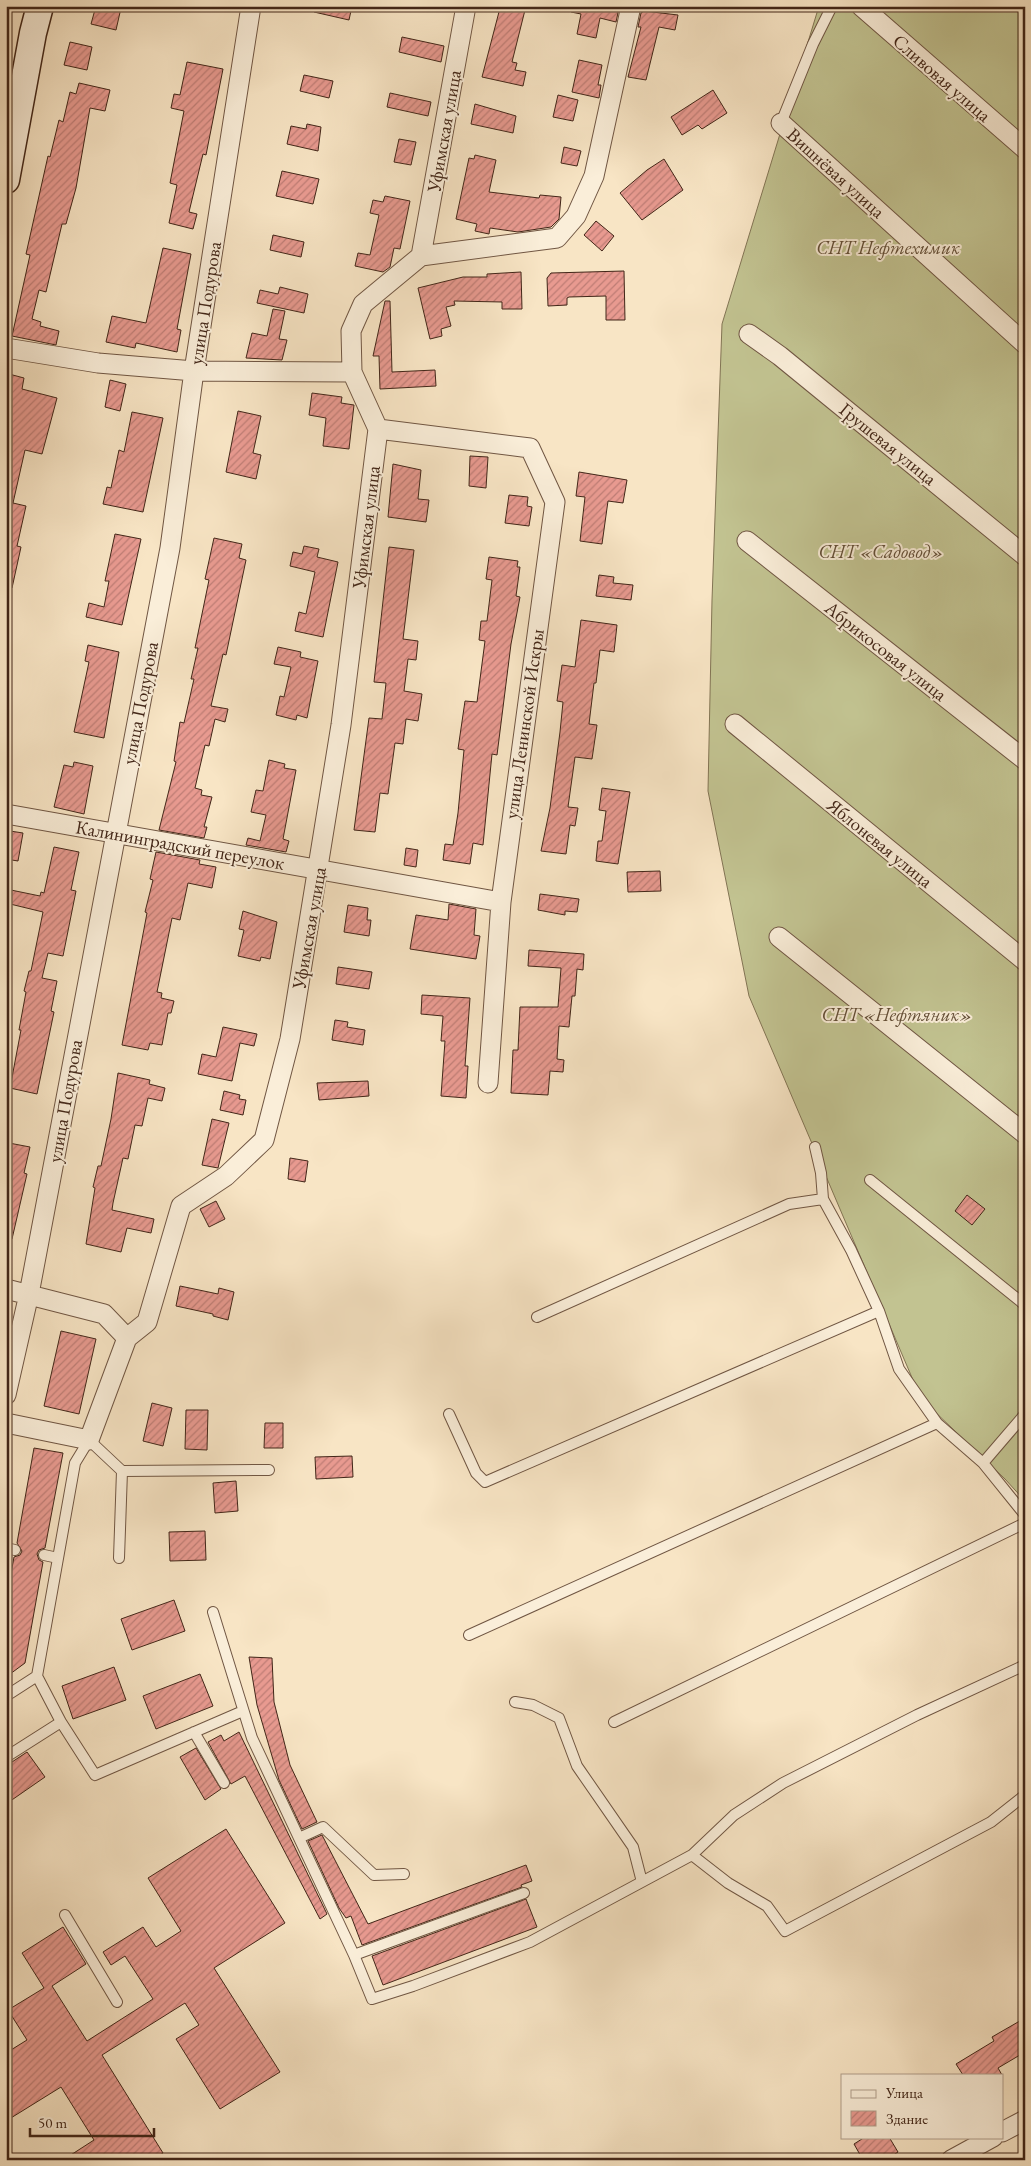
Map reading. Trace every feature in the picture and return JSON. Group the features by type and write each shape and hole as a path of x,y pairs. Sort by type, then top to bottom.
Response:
{"street":[{"path":"6,180 33,33 40,6"},
{"name":"улица Подурова","path":"6,1395 30,1294 170,548 194,371 251,6"},
{"name":"Уфимская улица","path":"421,256 466,6"},
{"path":"378,429 352,372 351,331 363,304 421,256 557,238 576,216 594,176 631,6"},
{"name":"Сливовая улица","path":"861,6 1025,150"},
{"name":"Вишнёвая улица","path":"781,123 1025,344"},
{"name":"Грушевая улица","path":"749,334 780,356 1025,556"},
{"path":"6,348 98,363 194,371 352,372"},
{"name":"Уфимская улица","path":"127,1338 147,1322 181,1206 226,1176 264,1140 290,1039 319,870 341,725 378,429"},
{"name":"улица Ленинской Искры","path":"378,429 530,448 555,502 500,902 488,1083"},
{"name":"Абрикосовая улица","path":"747,541 1025,760"},
{"name":"Яблоневая улица","path":"735,724 1025,961"},
{"name":"Калининградский переулок","path":"6,814 500,902"},
{"path":"779,937 1025,1134"},
{"path":"6,1289 104,1314 127,1338 89,1440 6,1423"},
{"path":"1004,2131 1025,2120"},
{"path":"951,2160 991,2138"}],"lane":[{"path":"781,123 832,6"},
{"path":"815,1147 821,1173 823,1199 851,1250 879,1311 899,1369 937,1423 983,1463 1025,1515"},
{"path":"870,1180 1025,1305"},
{"path":"537,1316 789,1204 823,1199"},
{"path":"449,1414 476,1472 485,1482 879,1311"},
{"path":"983,1463 1025,1414"},
{"path":"469,1635 937,1423"},
{"path":"243,1711 95,1775 61,1722 37,1676 75,1463 89,1440 122,1471 269,1470"},
{"path":"119,1558 122,1471"},
{"path":"614,1722 1025,1523"},
{"path":"44,1555 58,1558"},
{"path":"213,1612 252,1738 354,1955 372,1999 413,1986 530,1942 692,1855 734,1815 783,1784 917,1715 1025,1665"},
{"path":"6,1696 37,1676"},
{"path":"516,1702 534,1705 560,1718 577,1766 633,1847 642,1882"},
{"path":"6,1757 61,1722"},
{"path":"194,1732 224,1783"},
{"path":"692,1855 728,1883 767,1906 785,1931 992,1822 1025,1795"},
{"path":"299,1838 323,1827 374,1875 404,1874"},
{"path":"354,1955 524,1894"},
{"path":"65,1915 117,2002"}],"green space":[{"path":"819,6 1025,6 1025,1501 1005,1479 931,1408 913,1380 749,996 708,791 712,600 722,324"}],"building":[{"path":"96,6 121,8 116,30 91,24"},
{"path":"314,6 352,6 349,20 314,12"},
{"path":"507,6 525,10 512,62 517,63 515,70 526,72 523,86 482,77 500,8 506,9"},
{"path":"571,6 611,6 619,8 616,22 600,18 596,38 577,34 581,14 571,12"},
{"path":"644,11 678,15 675,30 659,27 646,80 628,77 641,27 638,27 641,13"},
{"path":"402,37 444,46 441,62 399,52"},
{"path":"70,42 92,47 87,70 64,65"},
{"path":"579,60 602,65 598,85 601,85 599,98 572,92"},
{"path":"187,62 223,69 206,155 203,154 189,212 197,214 193,229 169,223 177,185 170,183 184,111 171,108 174,94 180,95"},
{"path":"304,75 333,81 329,98 300,91"},
{"path":"79,83 110,90 105,111 90,108 76,188 66,224 62,224 46,292 39,290 32,319 41,322 40,326 59,331 56,345 12,336 30,255 26,254 48,156 50,157 59,120 63,122 70,92 76,94"},
{"path":"713,90 727,113 702,129 698,125 682,135 671,117"},
{"path":"390,93 431,102 428,116 387,107"},
{"path":"558,95 578,100 573,121 553,117"},
{"path":"475,104 516,116 513,133 471,124"},
{"path":"307,124 321,127 318,151 287,144 291,126 306,129"},
{"path":"399,139 416,142 411,165 394,162"},
{"path":"564,147 581,151 577,166 561,163"},
{"path":"475,155 496,160 489,192 539,198 540,195 561,197 559,219 551,227 518,232 490,228 489,234 475,231 477,224 456,219 469,158 474,159"},
{"path":"664,159 683,190 642,220 620,193 647,170"},
{"path":"282,171 319,179 313,204 276,196"},
{"path":"385,196 410,201 400,249 394,248 390,267 383,272 355,266 358,253 370,255 379,215 370,213 373,200 383,202"},
{"path":"596,221 614,236 602,251 584,235"},
{"path":"273,235 304,242 301,257 270,250"},
{"path":"163,248 191,254 177,329 181,330 177,352 136,343 135,348 106,342 112,316 146,323"},
{"path":"624,271 625,320 606,320 606,296 569,297 567,298 567,305 548,306 547,278 551,273"},
{"path":"521,272 522,309 502,309 502,302 454,301 455,305 446,307 451,326 441,329 442,336 430,339 418,288 463,277 487,277 487,274"},
{"path":"280,287 308,294 304,313 257,303 260,290 278,294"},
{"path":"385,301 390,301 392,372 435,370 436,386 380,389 379,356 373,356"},
{"path":"273,309 285,311 279,339 287,340 282,360 246,358 252,333 267,336"},
{"path":"9,374 24,378 22,389 57,398 42,454 25,450 13,503 26,506 17,546 21,547 12,588 6,587 6,385"},
{"path":"110,380 126,384 120,411 105,407"},
{"path":"312,393 342,397 341,403 354,405 349,449 323,446 326,418 309,415"},
{"path":"238,411 261,416 253,453 261,455 256,479 226,472"},
{"path":"132,412 163,418 143,512 103,504 107,487 111,488 119,450 124,452"},
{"path":"470,456 488,457 486,488 469,486"},
{"path":"393,464 421,470 418,499 429,500 426,522 388,517"},
{"path":"579,472 627,480 623,503 608,501 602,544 580,541 585,497 576,496"},
{"path":"509,495 528,497 527,506 532,507 529,526 505,523"},
{"path":"115,534 141,539 122,625 86,617 89,603 104,607 109,581 105,581"},
{"path":"214,538 242,544 239,558 246,560 226,655 223,654 211,706 228,709 225,722 215,719 209,746 205,745 195,788 202,790 201,795 212,797 204,827 207,827 204,838 159,830 176,762 174,761 180,722 184,723 194,679 191,679 198,648 195,648 209,580 205,579"},
{"path":"304,546 319,549 317,557 338,562 323,637 295,631 299,612 306,614 315,572 290,566 293,552 302,554"},
{"path":"389,547 414,550 403,639 418,641 416,660 408,659 404,691 422,694 418,721 406,719 403,744 395,743 388,794 380,793 375,832 354,830 369,718 382,719 386,683 374,682"},
{"path":"489,557 518,561 517,567 520,567 516,596 520,597 511,644 497,755 492,754 483,845 473,843 470,864 443,860 445,844 453,845 458,813 464,750 458,749 465,701 477,702 485,641 479,640 481,621 487,621 492,580 486,579"},
{"path":"599,575 614,577 613,583 633,585 631,600 596,596"},
{"path":"581,620 617,625 614,652 600,650 589,724 597,725 592,759 575,757 568,807 578,808 575,826 570,825 566,854 541,851 550,808 560,732 563,702 557,701 562,665 575,667"},
{"path":"88,645 119,652 104,738 74,732 89,662 85,661"},
{"path":"278,647 301,652 300,657 318,661 307,718 297,715 296,720 276,715 280,696 284,697 291,667 274,664"},
{"path":"269,760 285,764 284,768 296,770 283,839 289,841 286,852 246,845 248,838 260,841 266,815 251,812 256,790 263,791"},
{"path":"74,762 93,766 84,814 54,807 64,765 73,767"},
{"path":"602,788 630,792 618,864 596,861 598,841 602,841 606,811 599,810"},
{"path":"10,831 23,833 18,861 6,859 6,837 8,838"},
{"path":"54,847 79,852 71,890 76,891 63,956 48,953 42,978 57,981 51,1011 54,1012 37,1094 10,1088 21,1030 19,1030 26,992 24,991 29,971 31,971 43,912 6,903 6,889 40,896 41,892 44,893"},
{"path":"406,848 418,850 416,867 404,865"},
{"path":"156,852 200,860 199,864 216,867 212,888 188,883 180,920 172,918 157,992 162,993 161,998 174,1001 171,1013 168,1013 162,1045 150,1043 148,1050 122,1045 147,913 145,912 153,880 150,879"},
{"path":"660,871 661,891 628,892 627,872"},
{"path":"540,894 579,899 577,912 565,911 565,915 538,910"},
{"path":"449,904 476,909 474,935 480,936 476,959 410,949 416,915 448,920"},
{"path":"348,905 368,908 367,920 371,920 369,936 344,932"},
{"path":"243,911 277,922 270,959 261,957 260,961 238,956 244,930 239,929"},
{"path":"529,950 584,954 583,970 577,969 575,996 572,996 569,1027 559,1026 557,1059 564,1060 563,1072 550,1071 548,1095 511,1093 513,1050 518,1050 520,1007 558,1007 561,968 528,966"},
{"path":"338,967 372,972 369,989 336,984"},
{"path":"422,995 470,998 465,1066 468,1066 466,1098 441,1096 445,1041 441,1041 443,1016 421,1014"},
{"path":"335,1020 348,1022 347,1027 365,1030 363,1045 332,1040"},
{"path":"223,1027 257,1034 254,1046 240,1043 232,1081 198,1074 202,1054 216,1057"},
{"path":"118,1073 150,1080 149,1084 165,1088 162,1101 148,1098 142,1126 135,1125 128,1159 123,1158 112,1210 154,1219 151,1233 127,1228 121,1252 86,1244 95,1188 93,1187 98,1166 101,1166"},
{"path":"368,1081 369,1096 319,1100 317,1083"},
{"path":"224,1091 240,1095 239,1099 246,1100 243,1115 220,1110"},
{"path":"212,1119 229,1123 218,1168 202,1165"},
{"path":"9,1143 30,1147 24,1173 27,1174 12,1239 6,1239 6,1154"},
{"path":"290,1158 308,1161 305,1182 288,1179"},
{"path":"967,1195 985,1209 972,1225 955,1211"},
{"path":"216,1201 225,1219 209,1227 200,1209"},
{"path":"180,1286 218,1294 219,1288 234,1292 228,1320 213,1316 213,1314 176,1306"},
{"path":"61,1331 96,1339 79,1414 44,1406"},
{"path":"152,1403 172,1408 163,1446 143,1441"},
{"path":"186,1410 208,1410 207,1450 185,1449"},
{"path":"265,1423 283,1423 283,1448 264,1448"},
{"path":"34,1448 63,1453 45,1548 39,1550 37,1554 39,1560 43,1562 25,1663 6,1677 6,1601 14,1557 20,1555 22,1551 17,1543"},
{"path":"352,1456 353,1477 316,1479 315,1457"},
{"path":"236,1481 238,1511 215,1513 213,1483"},
{"path":"205,1531 206,1560 170,1561 169,1532"},
{"path":"174,1600 185,1631 132,1650 121,1619"},
{"path":"249,1657 272,1658 274,1702 290,1765 317,1822 302,1829 279,1780 257,1705"},
{"path":"114,1667 126,1700 73,1719 62,1686"},
{"path":"200,1674 213,1706 156,1729 143,1696"},
{"path":"239,1732 327,1914 320,1919 245,1776 231,1784 208,1742 221,1735 224,1741"},
{"path":"196,1748 221,1789 205,1800 180,1757"},
{"path":"27,1752 45,1777 6,1804 6,1766"},
{"path":"226,1829 285,1923 214,1968 280,2072 220,2109 176,2039 199,2025 185,2003 102,2055 163,2153 153,2160 63,2160 94,2140 61,2087 6,2121 6,2053 27,2040 8,2010 44,1988 22,1953 63,1927 86,1964 52,1986 87,2041 153,1999 125,1956 111,1965 103,1952 143,1927 156,1947 181,1931 148,1878"},
{"path":"322,1835 368,1924 526,1865 532,1881 521,1885 522,1887 362,1945 351,1916 346,1918 339,1908 308,1841"},
{"path":"526,1899 537,1927 383,1985 372,1956"},
{"path":"1025,2018 1025,2052 998,2068 1001,2074 962,2074 956,2064 994,2041 992,2037"},
{"path":"863,2138 890,2138 898,2152 886,2160 863,2160 854,2144"}],"park label":[{"name":"СНТ Нефтехимик","path":"888,247"},
{"name":"СНТ «Садовод»","path":"881,551"},
{"name":"СНТ «Нефтяник»","path":"897,1014"}]}
